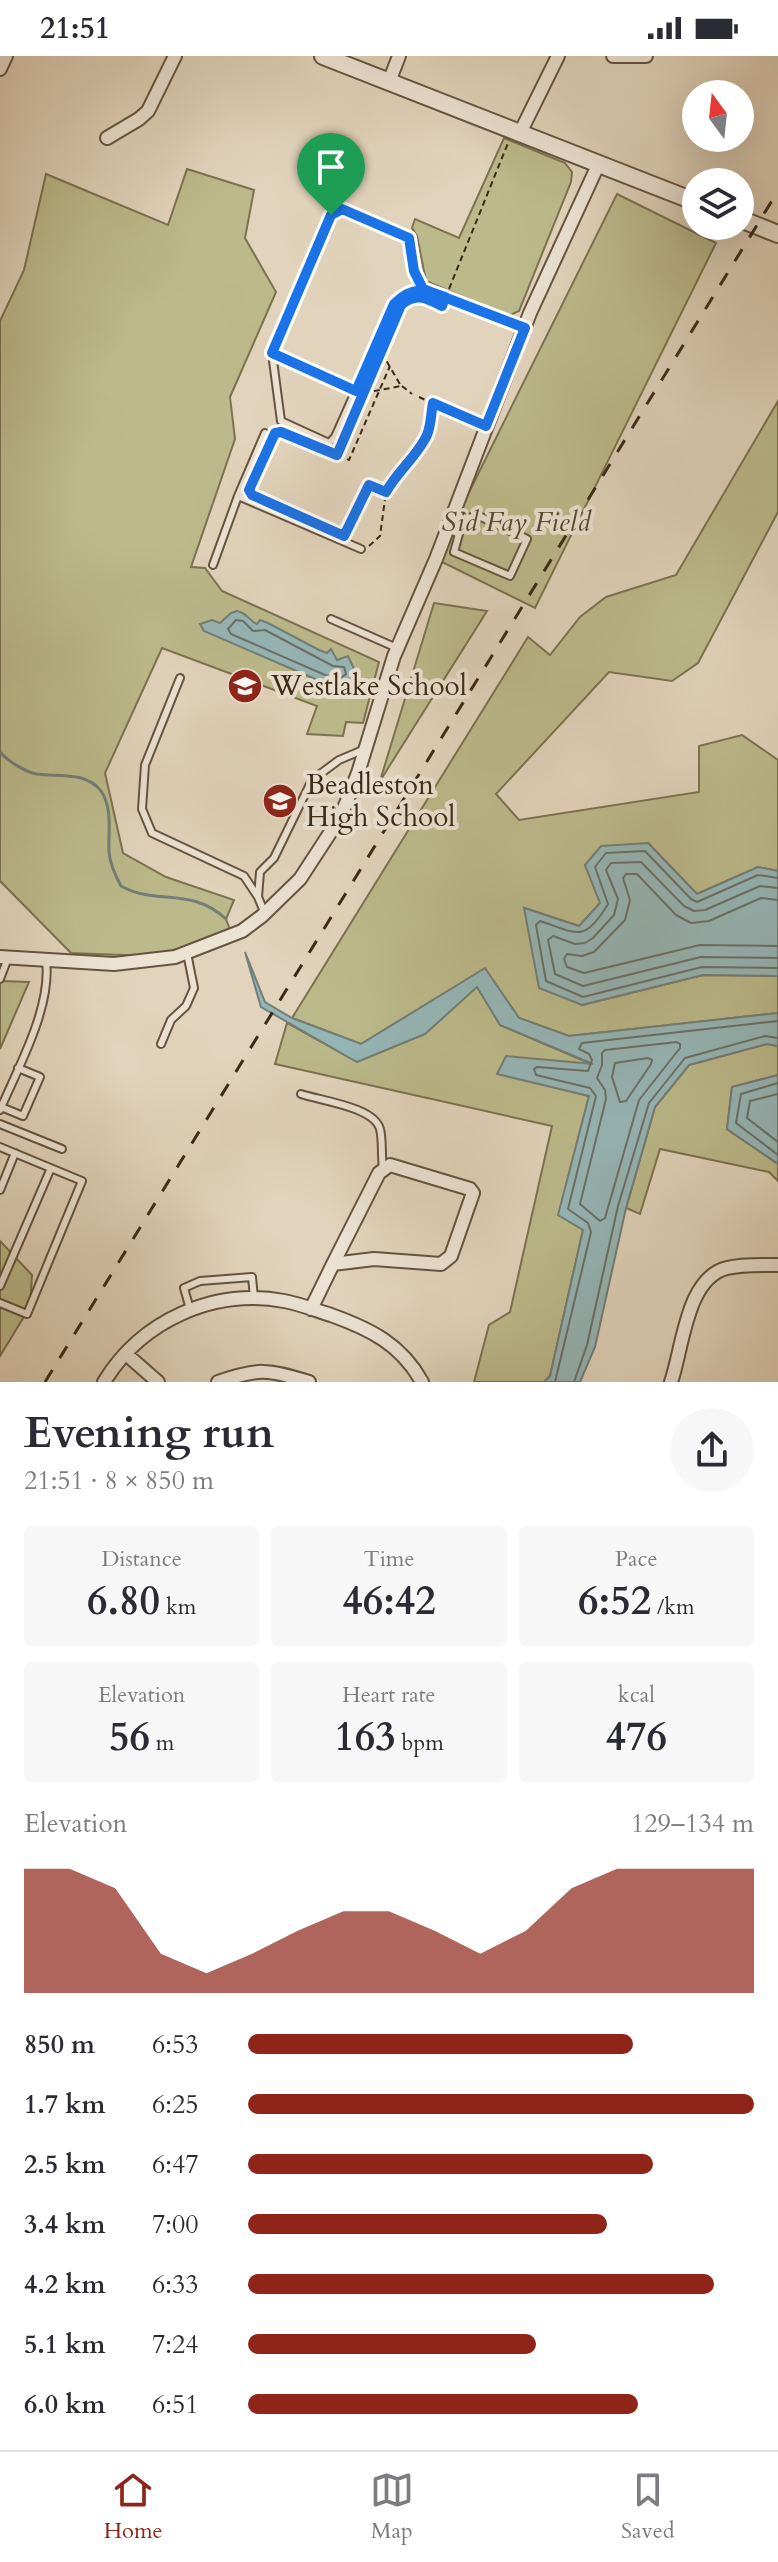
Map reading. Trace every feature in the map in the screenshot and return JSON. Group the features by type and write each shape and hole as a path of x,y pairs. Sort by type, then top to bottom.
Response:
{"street":[{"path":"0,69 6,56"},
{"path":"107,138 148,111 175,56"},
{"path":"323,56 682,196"},
{"path":"389,82 399,56"},
{"path":"517,132 558,56"},
{"path":"613,56 646,56"},
{"path":"4,958 114,964 175,957 242,931 293,888 341,816 397,648 448,529 525,328 599,163"},
{"path":"754,225 778,234"},
{"path":"311,1309 333,1264 383,1168 390,1165 470,1189 473,1193 451,1256 441,1264 374,1259 333,1264"},
{"path":"671,1382 693,1301 702,1284 717,1271 726,1268 778,1265"},
{"path":"104,1382 126,1354 160,1325 190,1310 228,1300 254,1298 282,1300 361,1326 382,1337 409,1361 422,1382"},
{"path":"126,1354 158,1382"},
{"path":"218,1382 259,1370 309,1382"}],"lane":[{"path":"423,289 414,271 409,238 342,209 331,215 272,353 281,421 329,443 335,437 359,392 394,304 402,296 423,289 525,328"},
{"path":"272,353 359,392"},
{"path":"213,565 265,433"},
{"path":"238,496 364,548"},
{"path":"448,529 459,534 454,552 510,576 527,539 479,516 466,518 453,513"},
{"path":"331,619 397,648"},
{"path":"180,678 145,765 142,809 152,833 244,876 265,914"},
{"path":"258,897 260,872 274,858 312,780 339,760 365,749"},
{"path":"161,1044 171,1020 186,1006 194,988 187,953"},
{"path":"0,979 4,958"},
{"path":"18,1068 40,1077 23,1116 1,1108 33,1031 48,978 46,961"},
{"path":"301,1094 373,1116 380,1127 383,1168"},
{"path":"0,1124 62,1149"},
{"path":"0,1147 82,1181 27,1314 0,1303"},
{"path":"0,1190 15,1153"},
{"path":"0,1286 51,1168"},
{"path":"190,1310 184,1288 200,1281 252,1277 254,1298"}],"path":[{"path":"445,297 517,132"},
{"path":"380,351 401,386 412,394"},
{"path":"323,449 349,460 390,366"},
{"path":"359,392 401,386"},
{"path":"419,397 486,426"},
{"path":"364,548 380,536 386,492 428,433 433,403"},
{"path":"275,433 281,432 295,438"},
{"path":"337,455 342,442"},
{"path":"344,536 369,485 386,492"}],"green space":[{"path":"504,138 565,163 572,172 571,182 519,311 508,316 426,281 417,236 412,228 415,219 459,238"},
{"path":"187,169 254,190 245,238 276,292 230,397 235,439 191,567 205,568 222,591 379,662 363,723 346,722 343,736 307,734 317,706 162,648 105,773 123,853 166,877 234,900 226,919 232,935 175,957 71,953 0,881 0,321 24,270 46,174 168,225"},
{"name":"Sid Fay Field","path":"617,194 682,226 682,240 710,240 716,243 535,608 436,559"},
{"path":"778,401 778,512 698,663 672,681 609,672 496,794 519,820 699,792 699,746 742,735 778,760 778,871 758,867 697,894 648,843 585,865 601,903 579,926 525,908 582,1005 703,975 778,976 778,1013 569,1036 519,1018 485,969 361,1044 292,1018 528,637 550,655 580,617 606,597 676,575"},
{"path":"434,603 487,611 380,781"},
{"path":"0,981 29,982 0,1049"},
{"path":"477,986 500,1025 596,1066 497,1073 589,1096 559,1214 583,1230 550,1376 544,1382 474,1382 489,1325 510,1312 552,1126 275,1064 287,1023 357,1062 425,1034"},
{"path":"767,1044 778,1046 778,1075 732,1087 727,1129 778,1164 778,1181 769,1172 660,1149 640,1214 626,1208 655,1107 689,1065"},
{"path":"0,1241 32,1275 30,1307 0,1356"}],"water":[{"path":"237,611 257,624 260,620 268,623 319,650 327,653 331,649 337,660 348,656 356,673 347,688 322,682 204,631 200,624 212,620 220,623"},
{"path":"648,843 697,894 758,867 778,871 778,976 703,975 582,1005 539,988 524,908 579,926 600,903 585,865 601,846"},
{"path":"245,952 265,1002 292,1018 361,1044 485,968 519,1018 569,1036 778,1013 778,1046 767,1044 689,1065 655,1107 626,1208 595,1347 580,1382 544,1382 550,1376 583,1230 558,1215 589,1096 497,1074 506,1056 593,1064 500,1025 477,987 425,1034 357,1062 261,1007"},
{"path":"778,1075 778,1164 727,1129 732,1087"}],"waterway":[{"path":"0,752 27,771 88,780 101,791 109,813 110,861 121,886 134,892 199,903 226,919"}],"railway":[{"path":"45,1382 778,191"}],"place":[{"name":"Westlake School","path":"245,686"},
{"name":"Beadleston High School","path":"280,801"}],"route":[{"path":"331,215 272,353 356,391 394,304 402,296 423,289 445,297 442,306 421,296 409,298 401,305 337,455 281,432 275,433 249,490 252,495 344,536 369,485 386,492 398,472 418,450 428,433 433,403 486,426 525,328 423,289 414,271 409,238 342,209 331,215"}]}
